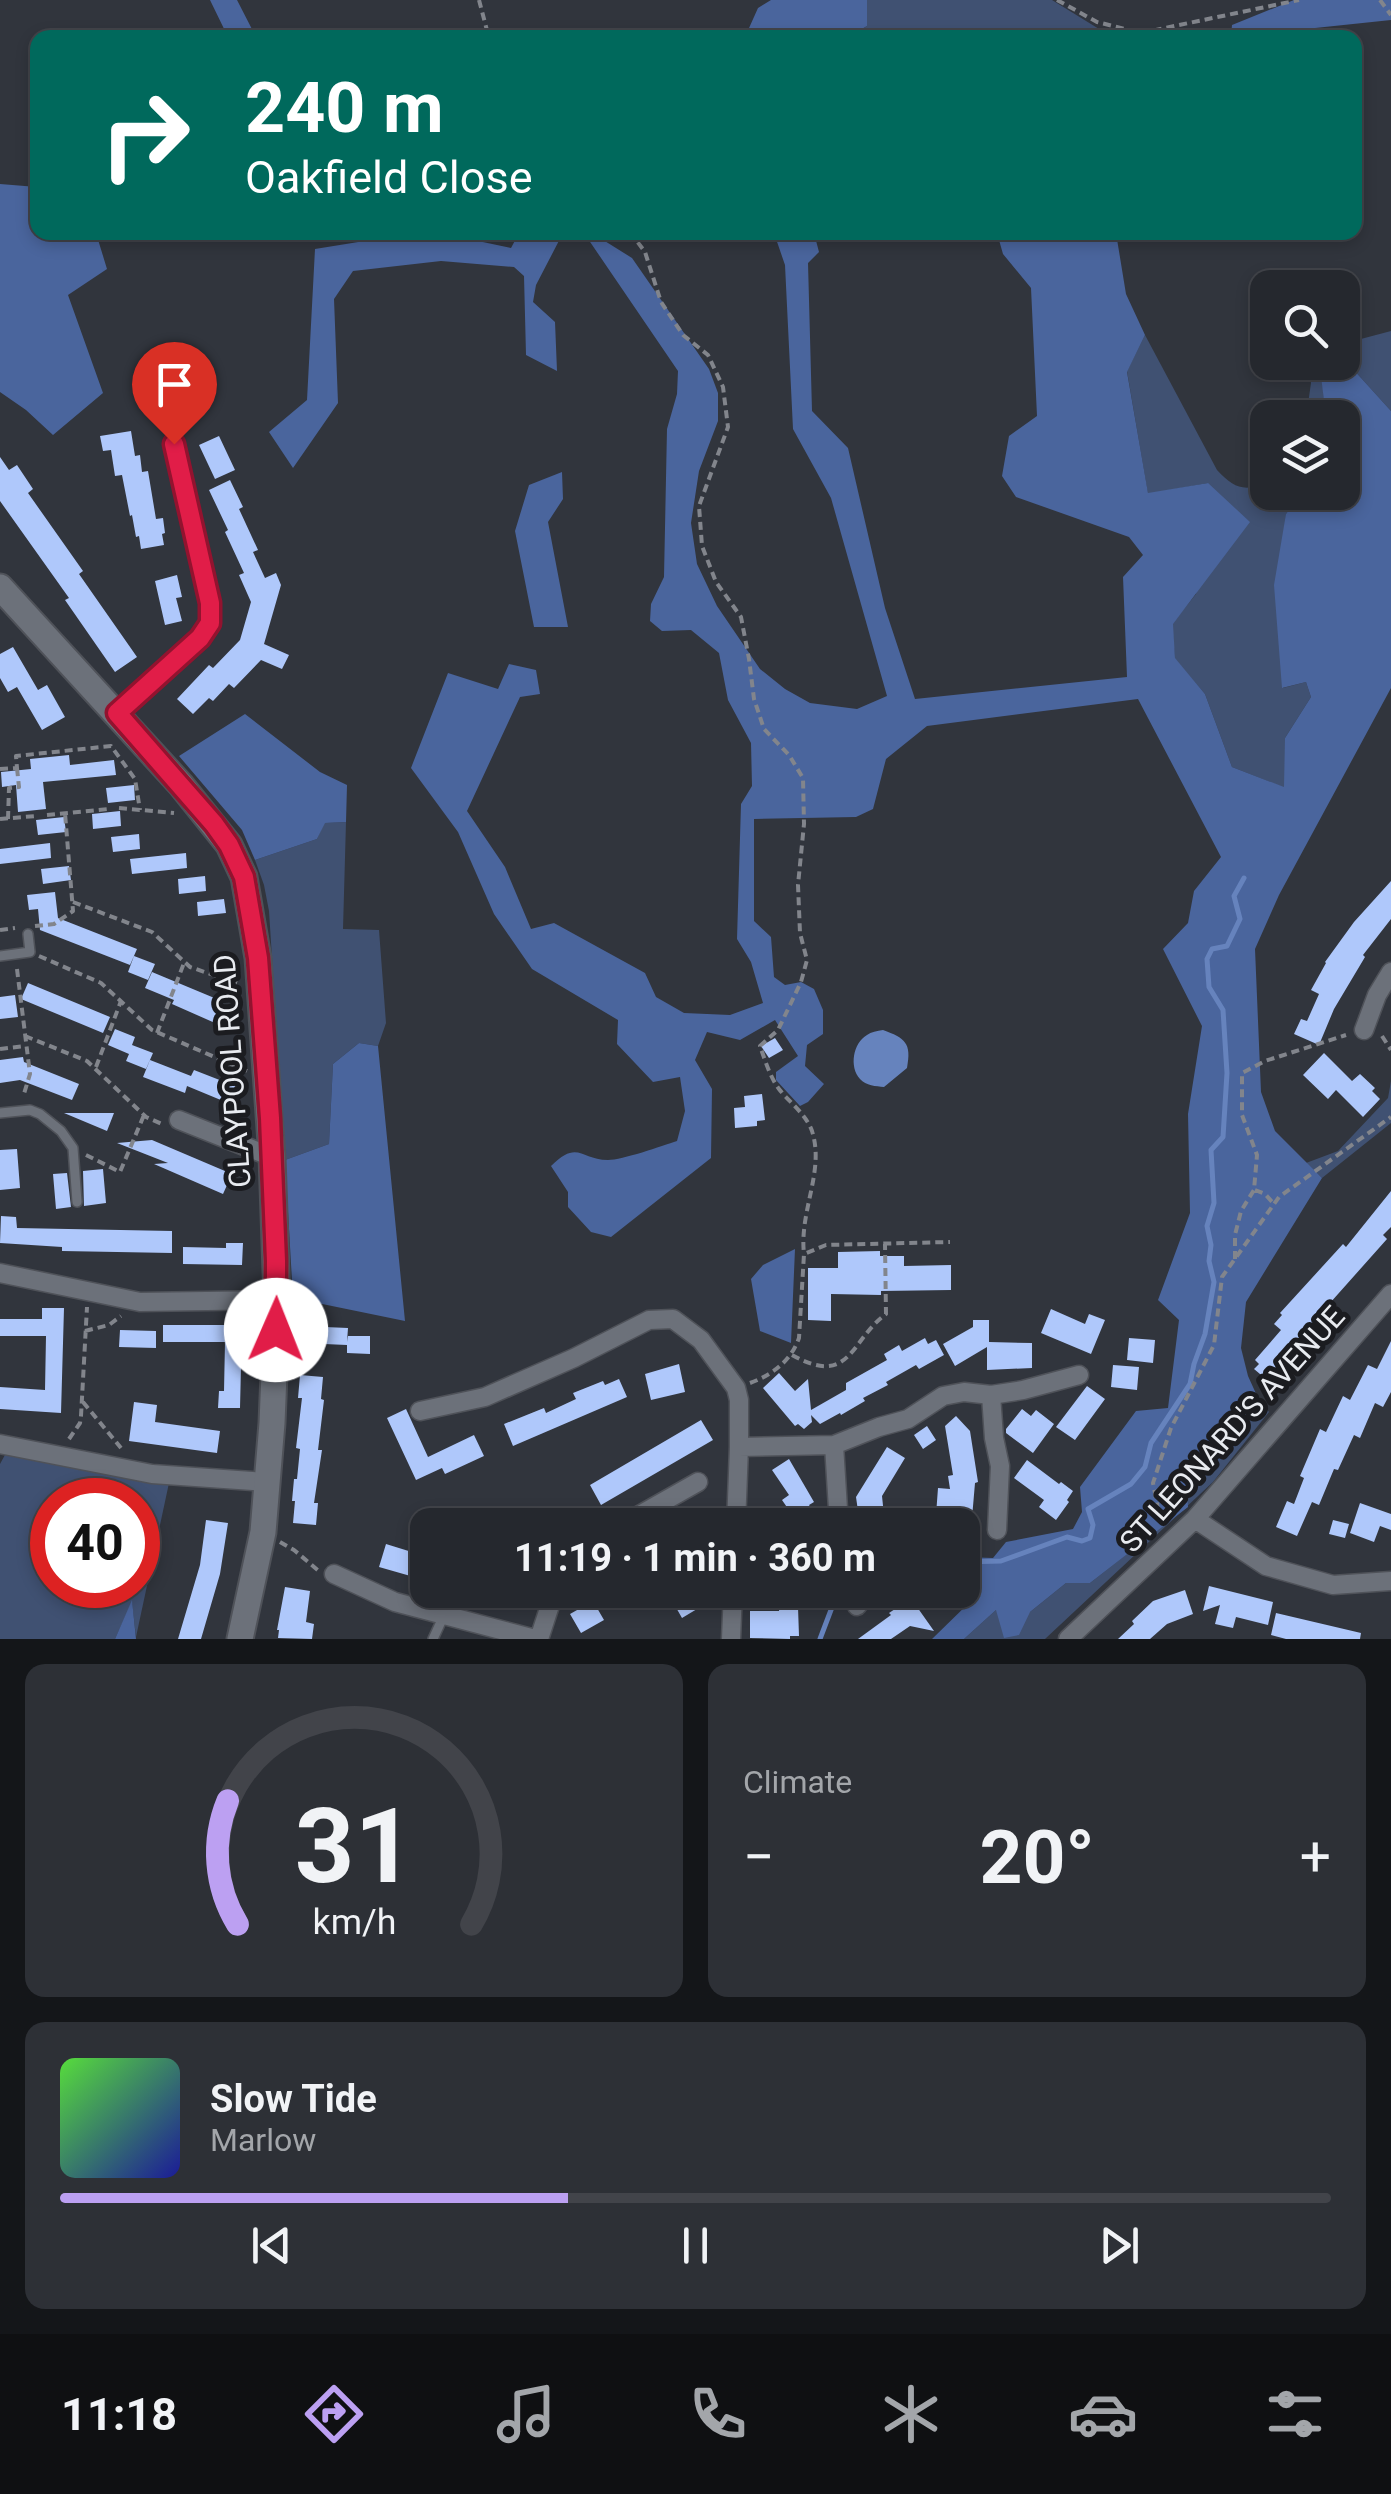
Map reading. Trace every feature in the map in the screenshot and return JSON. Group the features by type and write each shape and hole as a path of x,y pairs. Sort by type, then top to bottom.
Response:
{"street":[{"path":"117,713 200,638 210,623 210,603 174,444"},
{"name":"CLAYPOOL ROAD","path":"0,587 206,815 229,845 244,877 261,992 276,1300 263,1532 240,1639"},
{"path":"1362,1036 1391,972"},
{"path":"179,1120 272,1157"},
{"path":"0,1273 140,1302 276,1300"},
{"name":"ST LEONARD'S AVENUE","path":"1068,1639 1195,1519 1391,1294"},
{"path":"420,1411 485,1397 648,1320 673,1320 701,1340 736,1388 737,1508"},
{"path":"739,1447 834,1445 879,1426 908,1419 943,1396 964,1392 990,1396 1051,1373 1079,1375"},
{"path":"990,1396 1000,1466 997,1530"},
{"path":"0,1444 140,1472 266,1482"},
{"path":"834,1445 839,1508"},
{"path":"668,1508 698,1482"},
{"path":"1195,1519 1266,1566 1334,1585 1391,1581"},
{"path":"345,1574 395,1602 537,1639 549,1608"},
{"path":"731,1639 732,1608"}],"lane":[{"path":"0,956 30,952 28,934"},
{"path":"0,1113 20,1110 40,1114 62,1131 73,1148 77,1202"},
{"path":"433,1639 444,1614"}],"path":[{"path":"479,0 488,30"},
{"path":"1057,0 1097,22 1126,30"},
{"path":"1160,30 1299,0"},
{"path":"1380,0 1391,15"},
{"path":"636,240 645,252 662,302 684,335 708,355 723,386 728,427 698,506 702,546 716,582 741,617 754,699 764,728 790,755 803,778 804,824 798,885 800,934 807,960 778,1030 760,1046 776,1086 808,1122 815,1146 813,1182 802,1234 799,1338 786,1362 758,1380 736,1388"},
{"path":"8,819 6,788 19,787 16,756 112,746 135,780 140,810"},
{"path":"0,770 17,768"},
{"path":"119,808 206,815"},
{"path":"47,815 108,809"},
{"path":"0,930 54,924 73,911 64,813"},
{"path":"0,819 36,816"},
{"path":"73,902 152,932 190,967 261,992"},
{"path":"30,952 101,983 157,1033 267,1080"},
{"path":"15,954 30,1074 20,1110"},
{"path":"157,1033 184,962"},
{"path":"96,1069 121,1001"},
{"path":"26,1036 88,1061 144,1115 169,1126 179,1120"},
{"path":"1235,1259 1235,1235 1241,1211 1254,1190 1257,1155 1242,1115 1242,1073 1265,1061 1362,1036"},
{"path":"0,1049 26,1046"},
{"path":"73,1148 120,1172 144,1115"},
{"path":"1173,1540 1159,1514 1153,1484 1170,1428 1214,1345 1222,1278 1279,1197 1391,1116"},
{"path":"1254,1190 1274,1204"},
{"path":"804,1254 826,1245 950,1242"},
{"path":"792,1354 810,1365 839,1362 852,1354 886,1314 885,1244"},
{"path":"56,1455 80,1423 88,1292"},
{"path":"85,1331 109,1324 140,1302"},
{"path":"83,1402 140,1472"},
{"path":"263,1532 326,1575 345,1574"}],"shaded area":[{"path":"210,0 237,0 252,30 225,30"},
{"path":"771,0 867,0 867,26 860,30 748,30 758,8"},
{"path":"867,0 1052,0 1101,30 861,30 867,26"},
{"path":"1294,0 1391,0 1391,20 1297,30 1232,30 1232,25"},
{"path":"0,184 30,186 30,240 98,240 107,269 68,295 103,393 53,435 0,392"},
{"path":"371,240 473,240 511,248 515,240 559,240 536,285 533,302 555,322 557,371 526,355 524,276 514,267 441,261 353,271 334,299 338,403 293,468 269,432 307,400 315,249"},
{"path":"589,240 603,240 632,258 709,369 718,393 718,421 699,471 691,523 697,564 717,606 760,669 810,703 857,709 887,696 831,498 793,429 785,265 776,240 816,240 819,252 808,263 812,411 848,448 885,608 915,699 1127,677 1123,577 1143,555 1129,537 1016,497 1002,476 1009,436 1037,416 1031,288 1003,254 999,240 1117,240 1126,294 1145,335 1127,372 1148,493 1208,483 1250,522 1173,624 1175,658 1205,694 1232,767 1284,787 1285,738 1311,697 1306,682 1282,688 1274,585 1286,514 1289,510 1360,510 1360,400 1324,400 1321,380 1360,380 1360,377 1391,411 1391,688 1279,895 1255,949 1261,1092 1275,1131 1322,1178 1246,1302 1241,1348 1258,1398 1213,1435 1223,1456 1203,1472 1190,1461 1185,1467 1188,1507 1090,1583 1066,1583 1030,1612 1019,1635 1004,1638 996,1610 964,1639 932,1639 964,1608 980,1608 980,1558 993,1558 1006,1542 1073,1529 1082,1512 1080,1487 1136,1411 1168,1408 1179,1320 1158,1300 1190,1213 1188,1114 1202,1026 1163,949 1188,923 1194,891 1221,857 1138,699 927,726 886,759 873,809 856,817 754,819 754,921 771,937 774,977 785,985 801,982 814,989 823,1010 823,1034 807,1045 805,1066 824,1084 800,1106 776,1080 776,1072 798,1056 775,1020 740,1040 707,1032 695,1060 712,1089 711,1158 611,1237 591,1232 568,1207 568,1192 551,1166 574,1152 614,1159 677,1141 685,1111 680,1077 653,1082 617,1044 618,1020 532,969 494,914 458,832 411,768 448,673 498,689 509,664 536,670 540,694 520,697 467,811 505,867 531,929 554,923 645,973 656,997 684,1013 730,1015 763,1003 751,962 737,939 741,804 752,786 751,743 728,700 719,653 691,630 662,631 650,621 651,604 664,577 667,429 677,394 678,371"},
{"path":"1391,331 1391,411 1360,377 1360,339"},
{"path":"1145,335 1217,470 1239,487 1250,487 1250,510 1289,510 1283,688 1306,682 1311,697 1285,738 1285,788 1232,767 1205,694 1175,659 1172,624 1196,594 1208,483 1148,494 1127,371"},
{"path":"1322,380 1324,400 1309,400 1311,383"},
{"path":"562,472 563,499 548,522 568,627 534,627 515,531 529,485"},
{"path":"245,714 320,772 347,785 346,822 325,823 317,839 255,860 242,830 179,756"},
{"path":"346,822 343,929 379,930 386,1023 378,1046 359,1043 333,1064 329,1144 285,1160 269,911 255,860 317,839 324,823"},
{"path":"883,1030 902,1039 908,1053 907,1068 884,1087 862,1081 854,1062 862,1039"},
{"path":"359,1043 378,1046 405,1321 293,1298 285,1160 329,1144 333,1064"},
{"path":"1391,1081 1391,1123 1322,1178 1306,1163 1338,1151 1388,1098"},
{"path":"795,1249 791,1343 760,1331 751,1279 763,1265"},
{"path":"1258,1398 1269,1412 1213,1482 1187,1506 1185,1468 1213,1435"},
{"path":"6,1453 142,1478 30,1478 30,1608 129,1608 115,1639 0,1639 0,1464"},
{"path":"160,1481 169,1483 160,1525"},
{"path":"1182,1511 1045,1639 964,1639 996,1610 1030,1612 1066,1583 1090,1583"},
{"path":"129,1608 133,1608 136,1639 115,1639"},
{"path":"133,1608 142,1608 136,1637"}],"building":[{"path":"131,431 135,456 140,455 142,472 148,471 156,519 163,518 164,545 141,549 122,475 115,476 111,450 103,451 100,436"},
{"path":"219,436 235,470 215,479 199,445"},
{"path":"0,457 9,470 17,465 33,489 28,493 137,657 115,672 65,600 69,598 0,501"},
{"path":"230,480 243,507 239,509 258,550 253,552 265,578 276,573 281,585 264,644 289,655 282,669 261,660 234,688 229,684 193,714 177,699 240,640 251,602 239,575 244,573 225,532 228,530 209,490"},
{"path":"177,575 182,597 176,598 182,621 165,625 155,581"},
{"path":"13,647 38,690 47,685 65,717 42,730 17,687 8,692 0,678 0,654"},
{"path":"69,755 70,765 114,760 116,775 43,782 46,809 18,812 16,785 2,787 1,772 31,769 30,759"},
{"path":"134,785 135,800 108,803 106,788"},
{"path":"120,811 121,826 93,829 92,814"},
{"path":"64,817 66,832 38,835 36,820"},
{"path":"139,834 140,849 113,852 111,837"},
{"path":"50,843 51,858 0,864 0,849"},
{"path":"186,853 187,868 132,874 130,859"},
{"path":"69,866 71,880 43,884 41,869"},
{"path":"205,876 206,891 179,894 178,879"},
{"path":"1391,881 1391,919 1363,955 1319,1045 1294,1034 1301,1019 1307,1021 1319,994 1311,990 1325,962"},
{"path":"55,892 58,918 137,949 130,965 40,930 38,909 29,910 27,895"},
{"path":"224,899 226,913 198,916 197,902"},
{"path":"134,956 155,964 148,980 128,972"},
{"path":"152,972 224,1002 215,1023 145,988"},
{"path":"28,983 110,1017 103,1033 21,999"},
{"path":"15,995 18,1017 0,1019 0,997"},
{"path":"115,1029 135,1037 132,1045 153,1053 146,1069 126,1061 129,1054 108,1045"},
{"path":"775,1038 783,1050 769,1058 761,1046"},
{"path":"1324,1053 1352,1081 1360,1074 1375,1088 1372,1091 1380,1099 1363,1117 1336,1090 1328,1099 1303,1075"},
{"path":"23,1057 24,1062 79,1084 72,1100 20,1080 0,1083 0,1060"},
{"path":"150,1060 191,1076 194,1070 235,1086 228,1103 187,1086 185,1093 143,1077"},
{"path":"762,1094 765,1120 757,1121 757,1126 735,1128 734,1108 745,1107 744,1096"},
{"path":"64,1113 114,1113 107,1131"},
{"path":"152,1140 232,1174 223,1194 154,1164 168,1163 117,1143"},
{"path":"17,1149 20,1188 0,1190 0,1150"},
{"path":"103,1169 106,1203 84,1206 83,1171"},
{"path":"67,1173 71,1207 56,1209 53,1174"},
{"path":"1391,1191 1391,1227 1383,1235 1387,1239 1330,1303 1335,1307 1312,1339 1273,1377 1270,1374 1266,1379 1254,1369 1259,1364 1255,1360 1281,1330 1274,1324 1280,1313 1343,1244 1346,1247"},
{"path":"1,1216 16,1217 17,1228 172,1231 172,1253 62,1251 62,1247 0,1243"},
{"path":"226,1243 243,1243 242,1265 183,1264 183,1247 226,1248"},
{"path":"880,1251 880,1256 904,1256 904,1266 951,1265 951,1290 831,1294 831,1321 808,1320 808,1268 838,1268 838,1252"},
{"path":"42,1308 64,1308 61,1413 0,1409 0,1387 45,1390 46,1336 0,1336 0,1319 42,1319"},
{"path":"1051,1309 1085,1324 1089,1314 1105,1320 1091,1354 1041,1333"},
{"path":"302,1318 325,1319 325,1327 348,1328 347,1342 348,1336 370,1336 370,1354 347,1353 347,1345 324,1344 324,1336 302,1335"},
{"path":"973,1320 989,1320 989,1342 1032,1343 1032,1368 987,1370 987,1347 955,1366 943,1344 973,1327"},
{"path":"163,1325 242,1325 240,1408 218,1408 219,1391 224,1391 225,1342 163,1342"},
{"path":"120,1330 156,1331 156,1348 119,1347"},
{"path":"925,1338 928,1344 936,1340 944,1355 886,1382 888,1385 841,1415 820,1424 811,1415 812,1422 804,1429 795,1426 763,1388 779,1373 795,1391 808,1379 811,1410 846,1390 846,1383 887,1360 884,1354 899,1345 902,1351"},
{"path":"1129,1338 1155,1340 1153,1363 1127,1360"},
{"path":"1391,1341 1391,1392 1383,1407 1375,1403 1360,1438 1354,1435 1319,1505 1312,1502 1297,1536 1276,1527 1287,1501 1294,1504 1304,1478 1300,1476 1320,1429 1326,1432 1343,1396 1350,1400 1368,1365 1377,1369"},
{"path":"679,1364 685,1392 651,1400 645,1374"},
{"path":"1113,1365 1139,1367 1137,1390 1111,1387"},
{"path":"300,1375 323,1377 318,1450 322,1450 314,1503 318,1503 316,1525 293,1523 294,1479 300,1449 296,1448 302,1398 298,1398"},
{"path":"619,1379 627,1397 513,1446 504,1424 544,1408 546,1413 576,1399 573,1393"},
{"path":"1087,1386 1105,1399 1075,1440 1056,1427"},
{"path":"134,1402 157,1405 155,1422 220,1431 217,1453 129,1441"},
{"path":"406,1409 428,1457 474,1435 484,1456 445,1474 442,1468 416,1480 387,1418"},
{"path":"1022,1409 1031,1416 1036,1410 1054,1424 1033,1453 1006,1433"},
{"path":"956,1416 970,1431 978,1482 973,1508 937,1508 938,1488 950,1489 948,1476 953,1475 945,1426"},
{"path":"701,1420 713,1440 601,1505 590,1485"},
{"path":"927,1426 936,1440 923,1449 914,1435"},
{"path":"887,1447 905,1458 882,1496 883,1508 858,1508 856,1497"},
{"path":"789,1459 814,1502 811,1508 788,1508 782,1500 789,1495 772,1470"},
{"path":"1027,1460 1073,1491 1056,1520 1039,1507 1044,1500 1014,1478"},
{"path":"1360,1503 1391,1514 1391,1530 1380,1526 1374,1542 1350,1533"},
{"path":"206,1520 228,1523 220,1574 201,1639 178,1639 200,1565"},
{"path":"1333,1520 1349,1524 1345,1538 1329,1534"},
{"path":"386,1544 410,1551 410,1576 379,1567"},
{"path":"1209,1586 1273,1602 1268,1625 1236,1617 1233,1628 1215,1624 1220,1605 1203,1611"},
{"path":"285,1587 310,1591 306,1622 314,1624 312,1639 278,1638"},
{"path":"1185,1590 1193,1614 1167,1624 1150,1639 1118,1639 1153,1601"},
{"path":"581,1608 597,1608 604,1620 581,1633 570,1614"},
{"path":"676,1608 696,1608 697,1609 682,1618"},
{"path":"798,1608 799,1636 750,1638 750,1611"},
{"path":"918,1608 934,1631 910,1626 891,1639 858,1639 891,1615 895,1609"},
{"path":"1276,1613 1361,1633 1360,1639 1286,1639 1271,1635"}],"waterway":[{"path":"980,1562 1001,1561 1067,1537 1082,1541 1090,1538 1093,1525 1088,1509 1131,1484 1145,1467 1151,1443 1190,1384 1205,1334 1214,1282 1207,1226 1214,1203 1211,1150 1223,1137 1227,1073 1223,1010 1209,987 1207,959 1212,949 1227,946 1240,919 1234,896 1244,878"},
{"path":"820,1639 832,1608"}],"route":[{"path":"174,444 210,603 210,623 200,638 117,713 214,824 244,877 258,958 270,1118 276,1330"}]}
